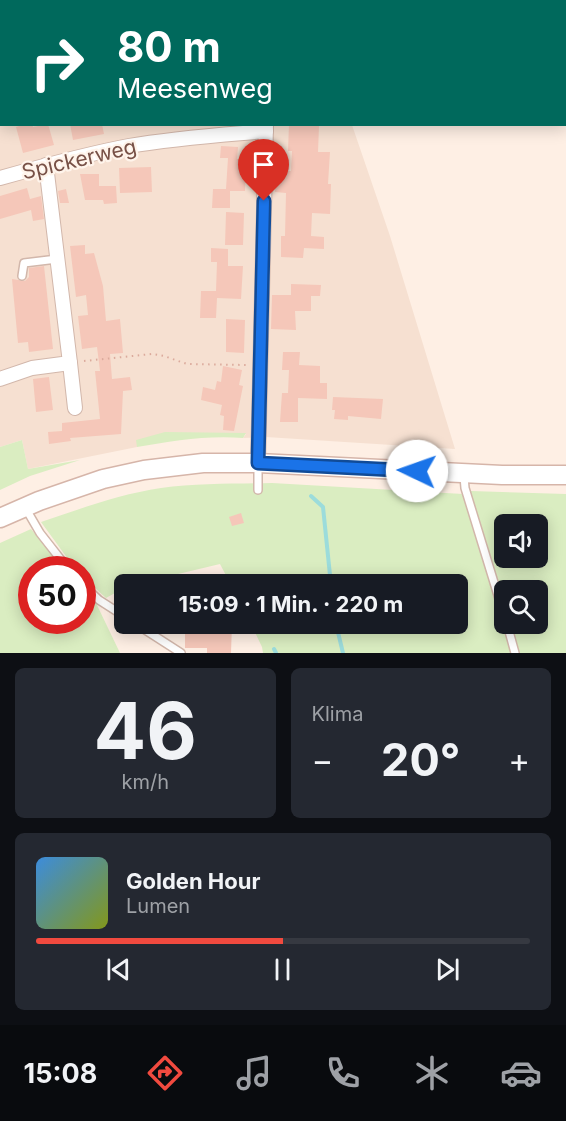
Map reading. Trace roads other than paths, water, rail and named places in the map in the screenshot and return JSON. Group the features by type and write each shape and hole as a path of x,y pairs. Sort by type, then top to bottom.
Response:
{"main road":[{"path":"0,518 24,507 104,479 144,470 203,463 258,463 464,473 566,475"}],"street":[{"name":"Spickerweg","path":"0,178 130,146 266,128"},
{"path":"258,463 266,128"},
{"path":"46,165 75,408"},
{"path":"0,379 32,368 70,363"}],"lane":[{"path":"22,276 24,263 57,259"},
{"path":"258,463 258,490"},
{"path":"464,473 465,488 494,582"},
{"path":"24,507 39,533 58,556"},
{"path":"96,597 114,610"},
{"path":"152,634 181,653"},
{"path":"510,634 515,653"}],"waterway":[{"path":"311,496 323,507 330,574"},
{"path":"338,634 343,653"},
{"path":"274,649 276,653"}]}
